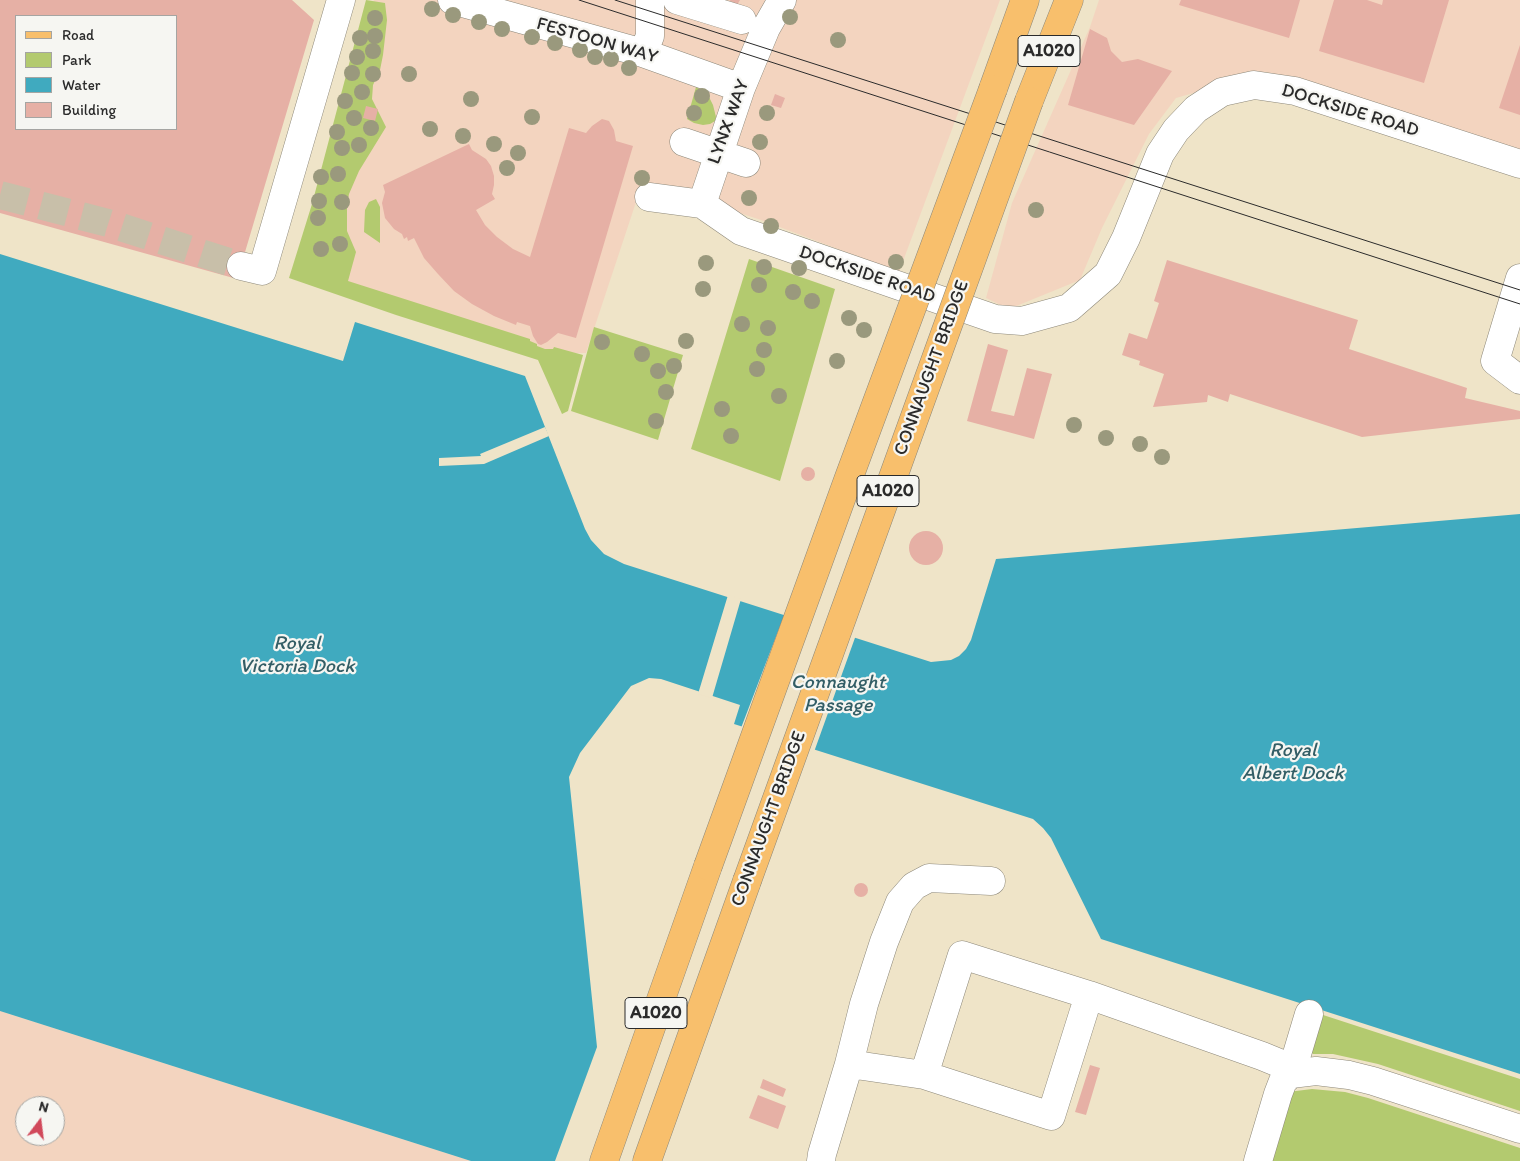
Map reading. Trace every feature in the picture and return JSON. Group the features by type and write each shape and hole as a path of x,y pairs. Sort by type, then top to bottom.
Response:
{"main road":[{"name":"CONNAUGHT BRIDGE","path":"604,1161 845,488 1025,0"},
{"name":"CONNAUGHT BRIDGE","path":"647,1161 1029,101 1069,0"}],"street":[{"path":"241,266 262,271 341,0"},
{"name":"FESTOON WAY","path":"452,0 643,53 740,88"},
{"path":"643,53 650,36 650,0"},
{"path":"677,0 742,20"},
{"name":"LYNX WAY","path":"702,204 740,88 766,28 782,0"},
{"name":"DOCKSIDE ROAD","path":"702,204 741,231 969,311 995,319 1022,321 1069,308 1108,274 1126,238 1160,154 1176,130 1196,109 1222,92 1254,85 1295,91 1520,164"},
{"path":"684,142 746,163"},
{"path":"649,197 702,204"},
{"path":"1520,278 1495,362 1520,380"},
{"path":"821,1161 864,1004 881,951 900,902 914,886 929,878 991,881"},
{"path":"924,1075 962,955 1089,995 1262,1056 1279,1063 1291,1074 1316,1071 1373,1080 1520,1129"},
{"path":"849,1064 924,1075 1051,1116 1089,995"},
{"path":"1258,1161 1278,1094 1283,1081 1291,1074 1309,1014"}],"shaded area":[{"path":"374,0 1000,0 899,272 761,220 643,181 586,353 537,353 340,281 354,84"},
{"path":"1099,0 1520,0 1520,150 1374,102 1266,72 1176,98 1149,134 1102,228 1080,280 1009,309 986,298 1012,203 1090,27"},
{"path":"0,1011 471,1161 0,1161"}],"green space":[{"path":"366,0 385,3 387,20 383,55 380,70 373,85 372,99 386,127 359,171 349,194 347,231 356,252 348,281 530,339 537,346 545,349 553,349 554,347 583,355 568,411 562,414 538,360 396,315 289,278 312,204"},
{"path":"696,87 707,93 713,105 716,117 715,121 710,124 703,125 687,119"},
{"path":"376,199 380,207 380,243 364,232 365,210 369,202"},
{"path":"749,259 835,289 780,481 691,449"},
{"path":"594,327 683,355 658,440 571,411"},
{"path":"1320,1014 1520,1079 1520,1111 1378,1064 1333,1054 1313,1054 1309,1049"},
{"path":"1312,1089 1345,1092 1368,1098 1520,1148 1520,1161 1267,1161 1288,1092"}],"water":[{"name":"Royal Victoria Dock","path":"0,254 343,361 355,322 525,376 585,529 591,540 604,554 624,564 931,662 951,660 959,656 966,649 971,640 996,559 1520,514 1520,1074 1101,939 1051,838 1033,819 734,724 740,705 661,679 649,678 631,686 580,753 569,777 597,1047 555,1161 471,1161 0,1011"}],"pier":[{"path":"545,427 549,436 484,464 439,466 439,458 481,456 480,454"},
{"path":"728,595 741,599 712,698 698,694"},
{"path":"785,613 856,635 814,752 741,728"}],"building":[{"path":"0,0 292,0 314,20 237,279 0,213"},
{"path":"729,0 740,0 737,5"},
{"path":"1181,0 1300,0 1289,38 1179,5"},
{"path":"1334,0 1367,0 1382,5 1383,0 1449,0 1424,83 1319,51"},
{"path":"1090,29 1107,38 1111,51 1122,62 1138,59 1172,71 1134,125 1068,105"},
{"path":"1520,45 1520,115 1499,108"},
{"path":"775,94 785,98 781,108 771,105"},
{"path":"366,106 378,109 375,121 363,118"},
{"path":"602,119 609,121 614,130 616,141 633,146 576,338 558,333 541,345 538,344 533,336 530,326 517,322 516,325 472,304 454,291 438,274 424,258 414,238 408,241 407,237 404,239 402,234 394,229 385,218 382,203 385,192 383,185 469,144 472,150 486,159 491,166 494,176 492,194 495,199 476,210 485,225 497,237 513,249 530,257 569,128 586,133"},
{"path":"1167,260 1358,320 1349,349 1467,388 1465,398 1520,411 1520,419 1362,437 1230,394 1228,402 1208,395 1207,402 1153,407 1164,374 1139,365 1140,361 1122,355 1129,333 1147,339 1159,303 1154,301"},
{"path":"988,344 1008,350 991,411 1014,416 1027,368 1052,374 1034,439 967,421"},
{"path":"808,467 813,469 815,474 813,479 808,481 803,479 801,474 803,469"},
{"path":"926,531 938,536 943,548 938,560 926,565 914,560 909,548 914,536"},
{"path":"861,883 866,885 868,890 866,895 861,897 856,895 854,890 856,885"},
{"path":"1090,1065 1100,1068 1086,1115 1075,1112"},
{"path":"763,1079 786,1089 783,1097 760,1088"},
{"path":"758,1095 786,1106 778,1129 749,1118"}],"tunnel":[{"path":"0,195 108,223 241,266"}],"tram line":[{"path":"579,0 1520,304"},
{"path":"615,0 1520,290"}],"water label":[{"name":"Connaught Passage","path":"838,694"},
{"name":"Royal Albert Dock","path":"1293,762"}]}
